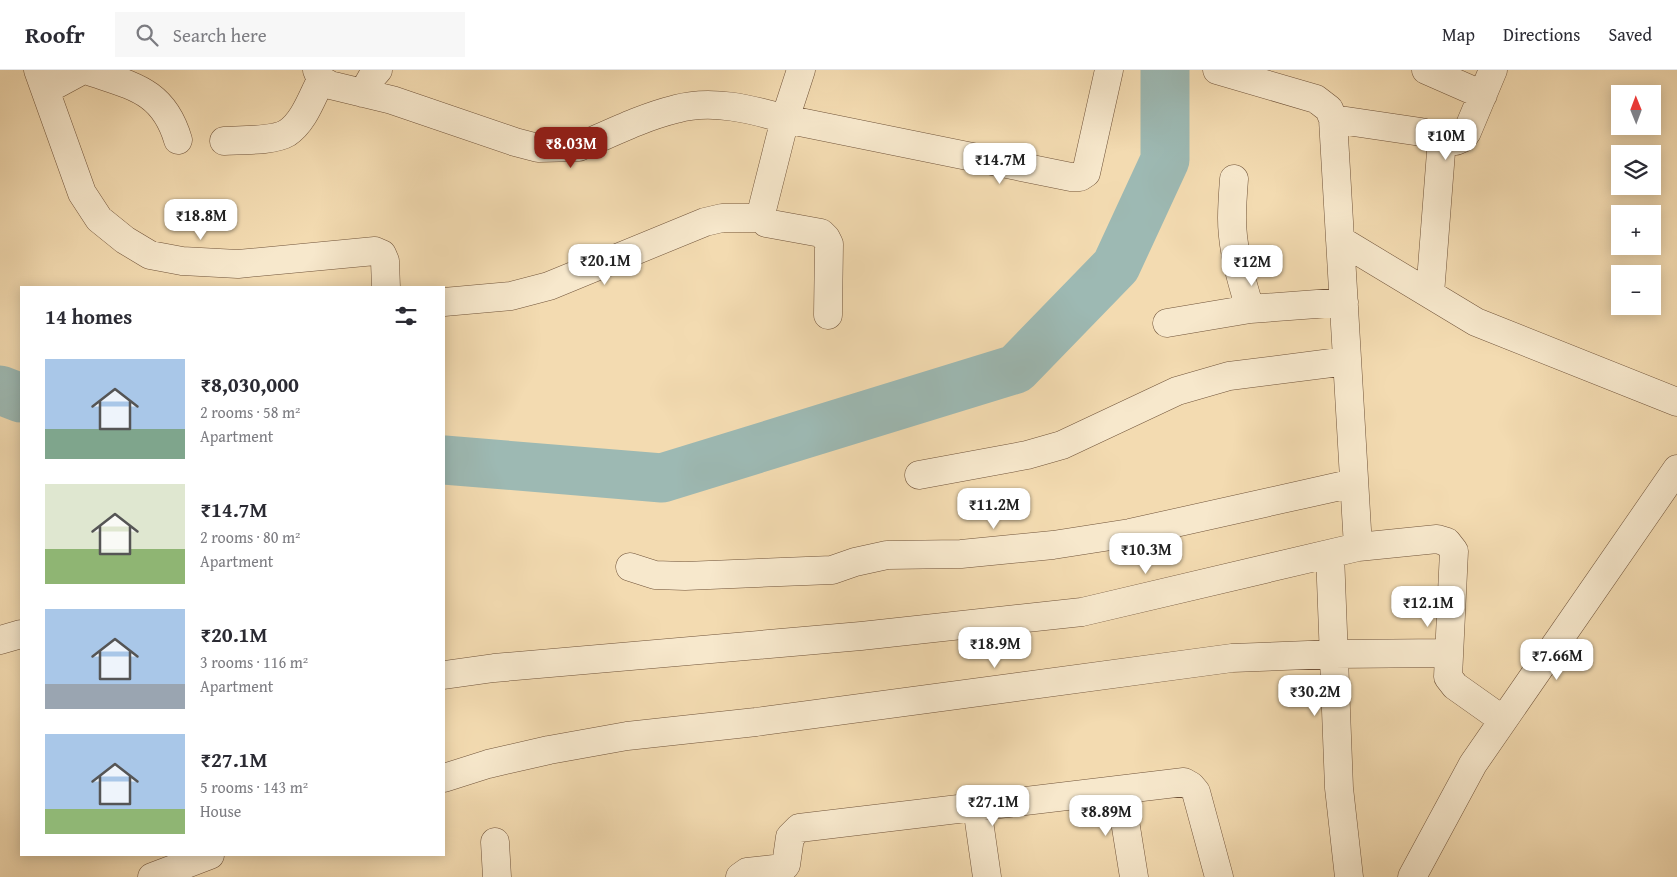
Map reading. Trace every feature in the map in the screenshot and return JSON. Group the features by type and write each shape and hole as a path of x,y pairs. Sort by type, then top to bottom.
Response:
{"street":[{"path":"178,140 174,126 165,110 152,96 136,87 85,70 42,80 82,193 99,219 125,240 150,255 182,261 238,264 376,251 382,254 385,261 386,286"},
{"path":"363,93 378,70"},
{"path":"801,70 785,120 762,210 762,218 766,223 821,233 826,238 829,244 828,315"},
{"path":"224,142 279,136 288,132 305,112 319,75 330,85 424,110 514,142 538,148 579,146 677,108 705,106 734,107 785,120 1071,177 1080,177 1086,172 1108,70"},
{"path":"1217,70 1316,99 1330,109 1334,119 1358,548"},
{"path":"1426,70 1483,95"},
{"path":"1334,119 1421,132 1442,139 1456,141 1467,132 1493,70"},
{"path":"1430,294 1442,139"},
{"path":"1234,179 1232,218 1234,242 1238,270 1250,309"},
{"path":"445,302 511,296 549,286 704,222 722,218 762,218"},
{"path":"1340,240 1476,322 1677,402"},
{"path":"1167,323 1250,309 1344,302"},
{"path":"919,475 1027,455 1062,445 1177,391 1229,376 1348,361"},
{"path":"1412,877 1473,764 1677,469"},
{"path":"630,567 655,575 685,576 832,570 855,562 888,555 961,554 1053,545 1130,533 1354,483"},
{"path":"445,675 494,668 861,636 1082,612 1358,548 1437,539 1448,542 1454,551 1448,676 1455,686 1503,720"},
{"path":"1330,554 1339,788 1349,877"},
{"path":"0,640 20,634"},
{"path":"445,778 488,764 531,754 627,736 795,717 1232,658 1334,654 1448,654"},
{"path":"740,877 747,872 783,868 786,865 790,837 799,828 1184,782 1191,786 1198,799 1219,877"},
{"path":"1120,790 1134,877"},
{"path":"977,807 987,877"},
{"path":"495,842 497,877"},
{"path":"152,877 207,856"}],"waterway":[{"path":"445,460 662,478 1016,369 1116,266 1165,160 1165,70"},
{"path":"0,390 20,398"}]}
